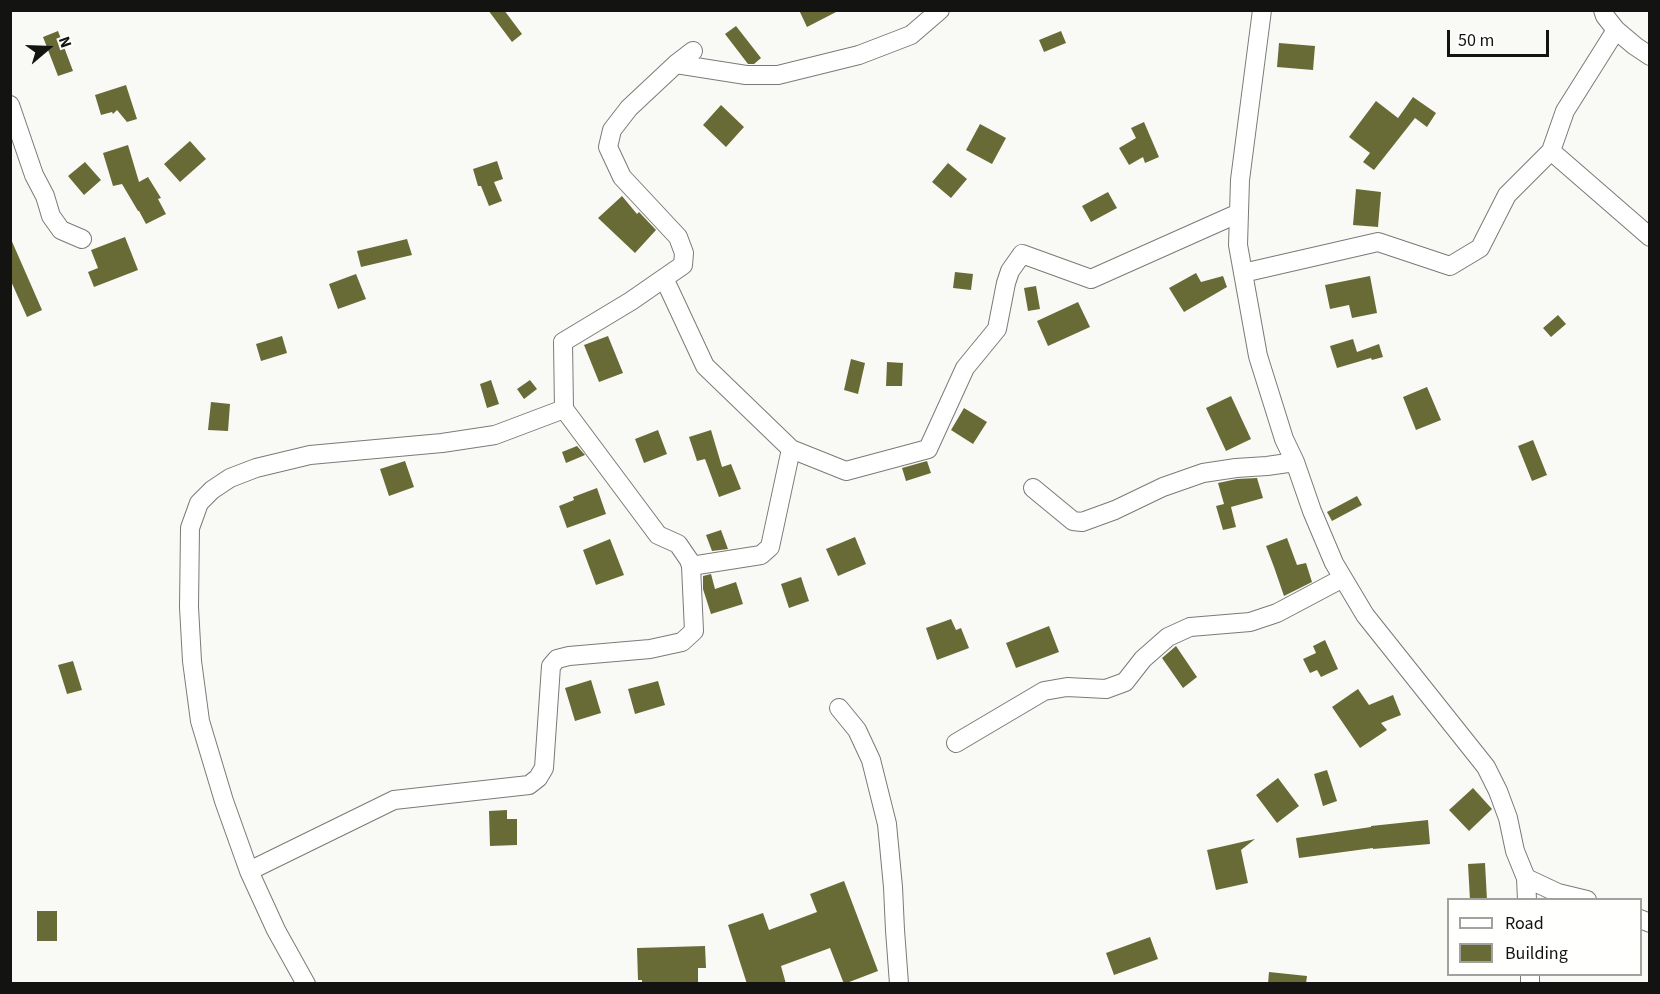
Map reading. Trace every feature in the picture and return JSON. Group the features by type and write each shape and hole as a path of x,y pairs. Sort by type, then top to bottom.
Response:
{"street":[{"path":"676,64 746,75 778,75 859,55 911,35 940,10"},
{"path":"1262,10 1240,180 1238,244 1258,357 1284,439 1334,563 1365,615 1486,767 1508,818 1515,851 1526,878 1527,898"},
{"path":"1603,10 1616,30 1650,56"},
{"path":"1243,273 1378,242 1450,266 1480,248 1507,195 1551,151 1565,111 1616,30"},
{"path":"249,871 394,800 529,785 538,778 544,768 552,666 557,659 650,649 682,642 694,630 690,560 678,544 658,535 564,409 563,342 632,301 683,265 684,253 678,237 622,177 608,147 612,130 629,108 693,51"},
{"path":"10,105 51,216 61,230 82,239"},
{"path":"1551,151 1650,237"},
{"path":"664,278 705,366 791,449 846,471 928,449 965,368 997,329 1006,283 1010,271 1022,254 1091,279 1239,213"},
{"path":"306,984 276,930 249,871 224,801 201,721 192,661 189,607 190,528 199,503 212,490 230,478 256,468 310,455 442,443 495,435 564,409"},
{"path":"691,567 761,555 770,547 791,449"},
{"path":"1033,488 1073,521 1082,522 1203,473 1295,462"},
{"path":"956,743 1044,691 1067,687 1106,689 1125,682 1143,659 1168,637 1190,627 1250,622 1277,613 1343,578"},
{"path":"839,708 857,730 871,760 887,824 899,984"},
{"path":"1526,878 1558,893 1579,898"}],"building":[{"path":"488,10 504,10 522,34 512,42"},
{"path":"799,10 840,10 807,27"},
{"path":"736,26 761,58 754,64 748,64 725,34"},
{"path":"58,31 73,71 58,76 43,37"},
{"path":"1061,31 1066,43 1044,52 1039,40"},
{"path":"1279,43 1315,46 1313,70 1277,67"},
{"path":"126,85 137,119 127,122 117,110 113,114 112,112 101,115 95,95"},
{"path":"1413,97 1436,113 1427,127 1415,118 1374,170 1363,162 1370,153 1349,137 1376,101 1398,118"},
{"path":"721,105 744,127 726,147 703,125"},
{"path":"1144,122 1159,157 1145,163 1143,157 1129,165 1119,148 1136,138 1131,128"},
{"path":"980,124 1006,138 992,164 966,150"},
{"path":"190,141 206,159 180,182 164,164"},
{"path":"128,145 139,182 148,177 161,198 158,199 166,214 146,224 122,184 113,186 103,153"},
{"path":"497,161 503,179 494,182 502,201 489,206 481,186 478,186 473,169"},
{"path":"85,162 101,180 84,195 68,176"},
{"path":"948,163 967,179 951,198 932,182"},
{"path":"1356,189 1381,192 1378,227 1353,225"},
{"path":"1108,192 1117,208 1091,222 1082,206"},
{"path":"622,196 637,214 639,212 656,230 635,253 598,218"},
{"path":"10,237 42,310 27,317 10,279"},
{"path":"125,237 138,270 94,287 88,272 98,268 91,250"},
{"path":"407,239 412,255 361,267 357,251"},
{"path":"955,272 973,274 971,290 953,288"},
{"path":"1196,273 1201,282 1223,276 1227,287 1184,312 1169,288"},
{"path":"356,274 366,299 338,309 329,284"},
{"path":"1370,276 1377,313 1352,318 1349,305 1330,309 1325,285"},
{"path":"1036,286 1040,309 1028,311 1024,288"},
{"path":"1078,302 1090,327 1048,346 1037,321"},
{"path":"1558,315 1566,324 1551,337 1543,328"},
{"path":"282,336 287,353 261,361 256,344"},
{"path":"608,336 623,373 599,382 584,345"},
{"path":"1353,339 1357,352 1379,344 1383,357 1372,360 1371,358 1337,368 1330,346"},
{"path":"851,359 865,363 858,394 844,390"},
{"path":"887,362 903,363 902,386 886,386"},
{"path":"491,380 499,404 487,408 480,384"},
{"path":"530,380 537,389 524,399 517,389"},
{"path":"1427,387 1441,420 1416,430 1403,397"},
{"path":"1231,396 1251,439 1226,451 1206,408"},
{"path":"211,402 230,404 228,431 208,430"},
{"path":"964,408 987,422 973,444 951,430"},
{"path":"658,430 667,454 644,463 635,439"},
{"path":"711,430 722,467 731,464 741,489 719,497 705,459 697,461 689,437"},
{"path":"1533,440 1547,475 1532,481 1518,446"},
{"path":"577,446 585,455 566,463 562,452"},
{"path":"405,461 414,487 389,496 380,469"},
{"path":"927,461 931,473 906,481 902,468"},
{"path":"1257,478 1263,498 1231,507 1236,527 1223,530 1216,506 1224,504 1218,483"},
{"path":"597,488 606,514 567,528 559,506 574,500 573,497"},
{"path":"1357,496 1362,505 1332,521 1327,512"},
{"path":"721,530 728,549 712,551 706,535"},
{"path":"855,537 866,564 838,576 826,549"},
{"path":"1287,538 1297,565 1306,563 1312,582 1284,596 1266,546"},
{"path":"610,539 624,575 596,585 583,550"},
{"path":"711,574 715,589 736,582 743,604 711,614 703,589 703,576"},
{"path":"801,577 809,601 789,608 781,584"},
{"path":"951,619 956,630 961,628 969,648 937,660 926,628"},
{"path":"1049,626 1059,652 1016,668 1006,643"},
{"path":"1325,640 1338,669 1321,677 1317,670 1310,673 1303,659 1316,653 1313,646"},
{"path":"1176,646 1197,677 1183,688 1162,658"},
{"path":"73,661 82,690 67,694 58,665"},
{"path":"591,680 601,713 575,721 565,688"},
{"path":"658,681 665,705 635,714 628,689"},
{"path":"1358,689 1369,705 1393,695 1401,715 1381,723 1387,730 1360,748 1332,707"},
{"path":"1327,770 1337,801 1323,806 1314,774"},
{"path":"1278,778 1299,806 1277,823 1256,795"},
{"path":"1473,788 1492,809 1469,831 1449,810"},
{"path":"507,810 507,819 517,819 517,845 490,846 489,811"},
{"path":"1428,820 1430,844 1373,848 1299,858 1296,838"},
{"path":"1255,839 1241,850 1248,883 1216,890 1207,850"},
{"path":"1485,863 1487,898 1470,898 1468,864"},
{"path":"844,881 878,971 844,984 830,948 781,966 786,984 747,984 728,925 763,913 769,930 817,912 810,894"},
{"path":"37,911 57,911 57,941 37,941"},
{"path":"1150,937 1158,959 1114,975 1106,953"},
{"path":"705,946 706,968 698,968 698,984 642,984 642,980 638,980 637,948"},
{"path":"1269,972 1307,976 1306,984 1268,984"}]}
